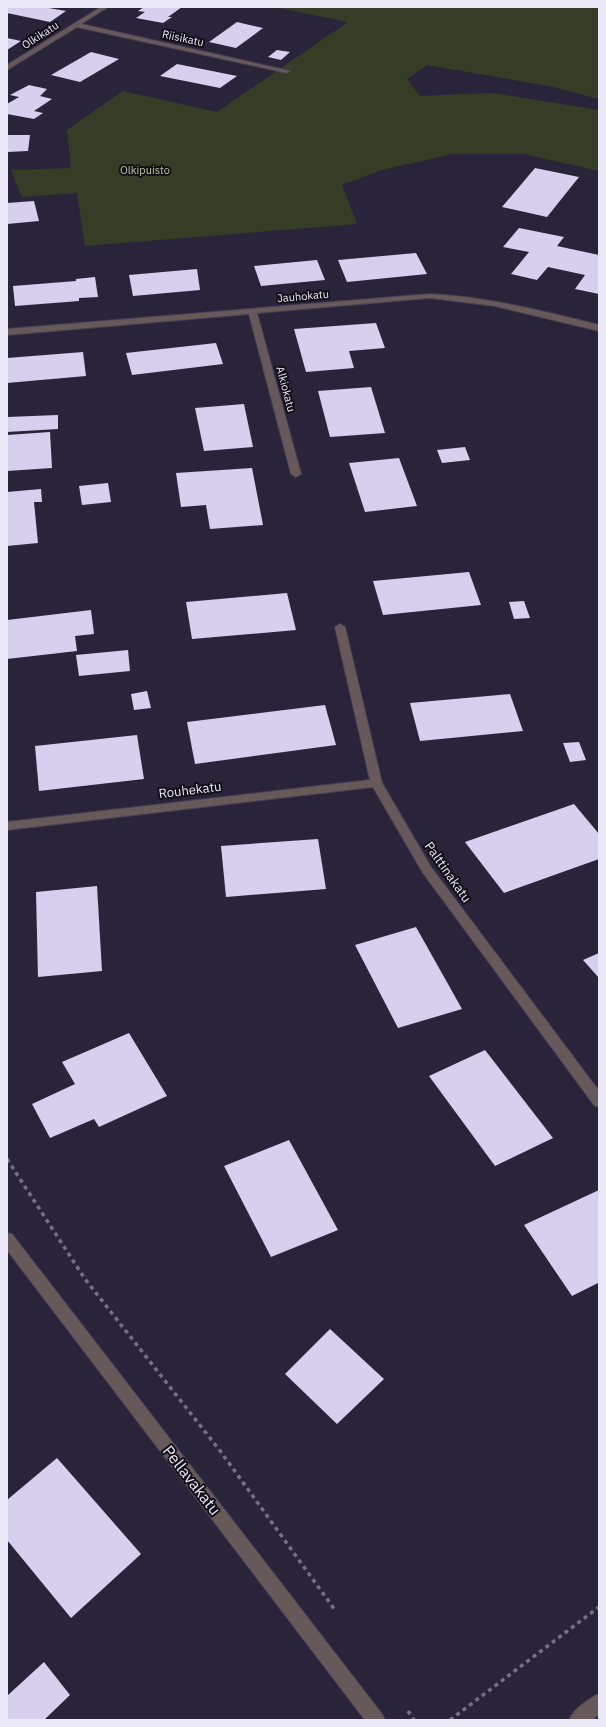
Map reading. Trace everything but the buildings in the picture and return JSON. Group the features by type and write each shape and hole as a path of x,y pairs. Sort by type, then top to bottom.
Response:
{"street":[{"name":"Olkikatu","path":"7,68 105,7"},
{"name":"Riisikatu","path":"75,25 287,71"},
{"name":"Jauhokatu","path":"7,332 430,296 462,297 494,302 599,328"},
{"name":"Alkiokatu","path":"252,311 296,474"},
{"name":"Palttinakatu","path":"340,627 376,783 427,870 599,1101"},
{"name":"Rouhekatu","path":"7,826 376,783"},
{"name":"Pellavakatu","path":"7,1239 376,1720"},
{"path":"578,1720 599,1703"}],"path":[{"path":"7,1159 85,1279 221,1452 336,1611"},
{"path":"450,1720 599,1607"},
{"path":"405,1707 414,1720"}],"green space":[{"name":"Olkipuisto","path":"274,7 599,7 599,99 549,86 427,65 407,79 420,96 492,93 599,110 599,171 524,154 452,154 382,170 342,185 357,224 85,246 77,193 22,197 11,170 71,168 67,130 123,91 217,112 348,22"}]}
